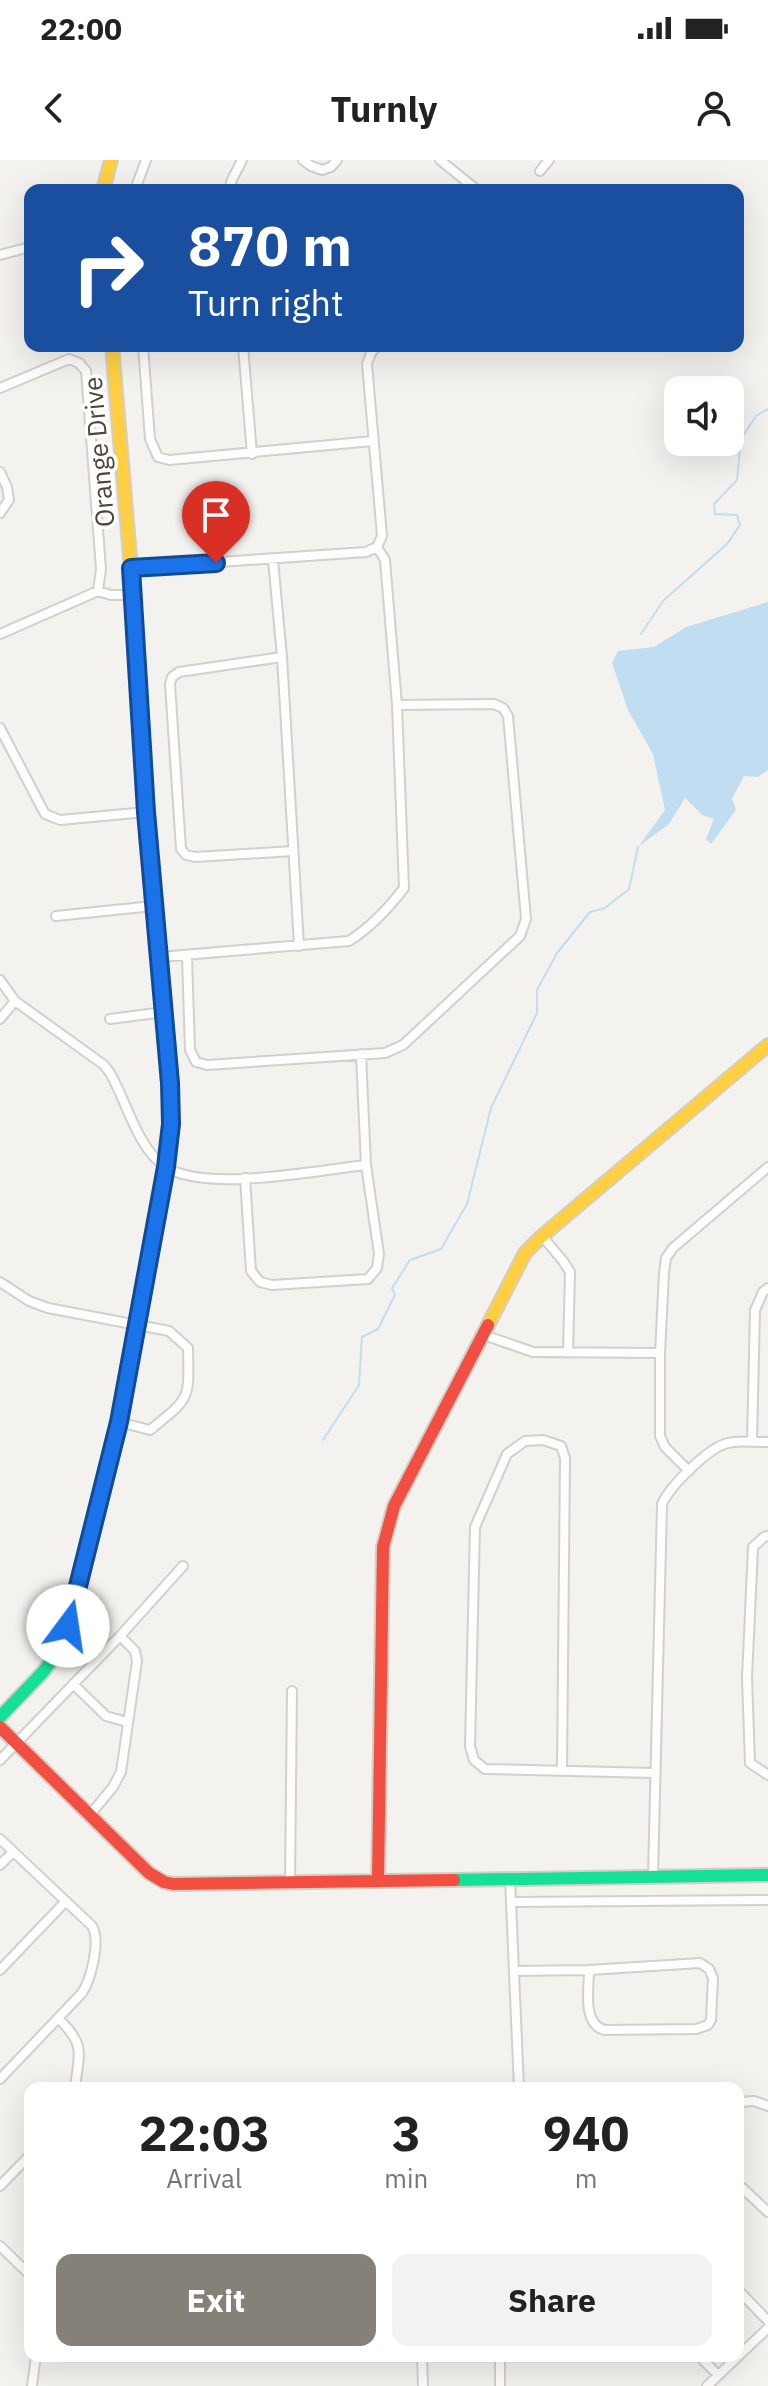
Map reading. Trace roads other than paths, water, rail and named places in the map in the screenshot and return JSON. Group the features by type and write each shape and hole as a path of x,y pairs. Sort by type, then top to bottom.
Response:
{"street":[{"path":"105,184 111,160"},
{"path":"137,184 146,160"},
{"path":"231,184 242,160"},
{"path":"303,160 322,170 331,167 337,160"},
{"path":"440,160 470,184"},
{"path":"540,171 549,160"},
{"path":"0,255 24,249"},
{"name":"Orange Drive","path":"0,1717 43,1672 59,1650 68,1626 119,1422 166,1167 171,1105 153,906 131,568 112,352"},
{"path":"143,352 150,439 158,457 169,460 252,454 373,441"},
{"path":"244,352 252,454"},
{"path":"131,568 273,560 366,552 377,547 382,536 367,364 372,352"},
{"path":"0,388 69,359 79,363 86,371 101,569 98,591"},
{"path":"0,472 9,500 0,513"},
{"path":"160,957 349,941 392,905 404,888 397,705 385,560 377,547"},
{"path":"273,560 282,657 299,946"},
{"path":"0,634 98,591 111,595 132,595"},
{"path":"282,657 179,672 172,677 170,684 181,849 186,855 195,857 293,851"},
{"path":"187,957 190,1050 196,1062 207,1065 385,1053 403,1045 520,936 526,919 508,716 503,708 494,704 397,705"},
{"path":"0,728 45,814 60,820 146,812"},
{"path":"56,916 153,906"},
{"path":"0,980 15,1001 104,1065 116,1083 142,1140 166,1167 198,1179 245,1178 366,1165"},
{"path":"0,1019 15,1001"},
{"path":"110,1019 164,1012"},
{"path":"378,1880 385,1536 401,1492 519,1261 542,1236 768,1045"},
{"path":"245,1178 251,1271 260,1282 272,1285 368,1279 377,1268 379,1254 366,1165 361,1054"},
{"path":"689,1471 662,1442 660,1353 664,1273 669,1253 768,1167"},
{"path":"542,1236 570,1272 568,1353"},
{"path":"0,1282 29,1301 48,1308 169,1331 188,1348 189,1391 179,1406 150,1430 119,1422"},
{"path":"752,1442 755,1310 768,1288"},
{"path":"481,1334 528,1351 660,1353"},
{"path":"562,1770 565,1458 561,1446 543,1440 525,1441 507,1454 475,1527 470,1746 474,1760 485,1769 654,1773"},
{"path":"653,1876 661,1511 665,1497 689,1471 722,1445 768,1442"},
{"path":"768,1536 753,1547 747,1678 750,1763 768,1775"},
{"path":"0,1760 183,1566"},
{"path":"89,1816 119,1777 137,1661 135,1651 120,1636"},
{"path":"73,1684 106,1716 127,1722"},
{"path":"290,1883 292,1691"},
{"path":"0,1727 149,1873 164,1882 290,1883 768,1875"},
{"path":"0,1839 92,1926 96,1939 87,1986 0,2079"},
{"path":"0,1865 13,1852"},
{"path":"510,1879 519,2082"},
{"path":"512,1902 768,1900"},
{"path":"0,1970 66,1901"},
{"path":"515,1971 700,1963 709,1969 713,1978 711,2020 703,2028 696,2029 598,2028 590,2018 589,1970"},
{"path":"59,2019 75,2035 79,2047 76,2082"},
{"path":"744,2102 754,2101 768,2106"},
{"path":"0,2186 24,2161"},
{"path":"744,2190 768,2212"},
{"path":"0,2246 24,2265"},
{"path":"744,2296 768,2321"},
{"path":"744,2351 768,2328"},
{"path":"32,2386 35,2362"},
{"path":"422,2362 423,2386"},
{"path":"500,2362 500,2386"},
{"path":"705,2362 718,2375"},
{"path":"707,2386 732,2362"}],"water":[{"path":"768,602 768,770 758,777 744,776 732,799 736,810 711,844 706,839 714,819 702,815 685,798 669,824 638,847 665,810 653,754 628,710 612,663 618,651 654,647 686,627"}],"waterway":[{"path":"641,634 663,601 727,544 740,525 737,515 715,514 714,504 737,480 741,439 756,416 768,409"},
{"path":"323,1440 359,1385 362,1337 378,1329 395,1295 392,1288 410,1260 441,1249 467,1204 491,1108 537,1013 537,990 557,953 590,912 605,908 629,889 638,847"}]}
